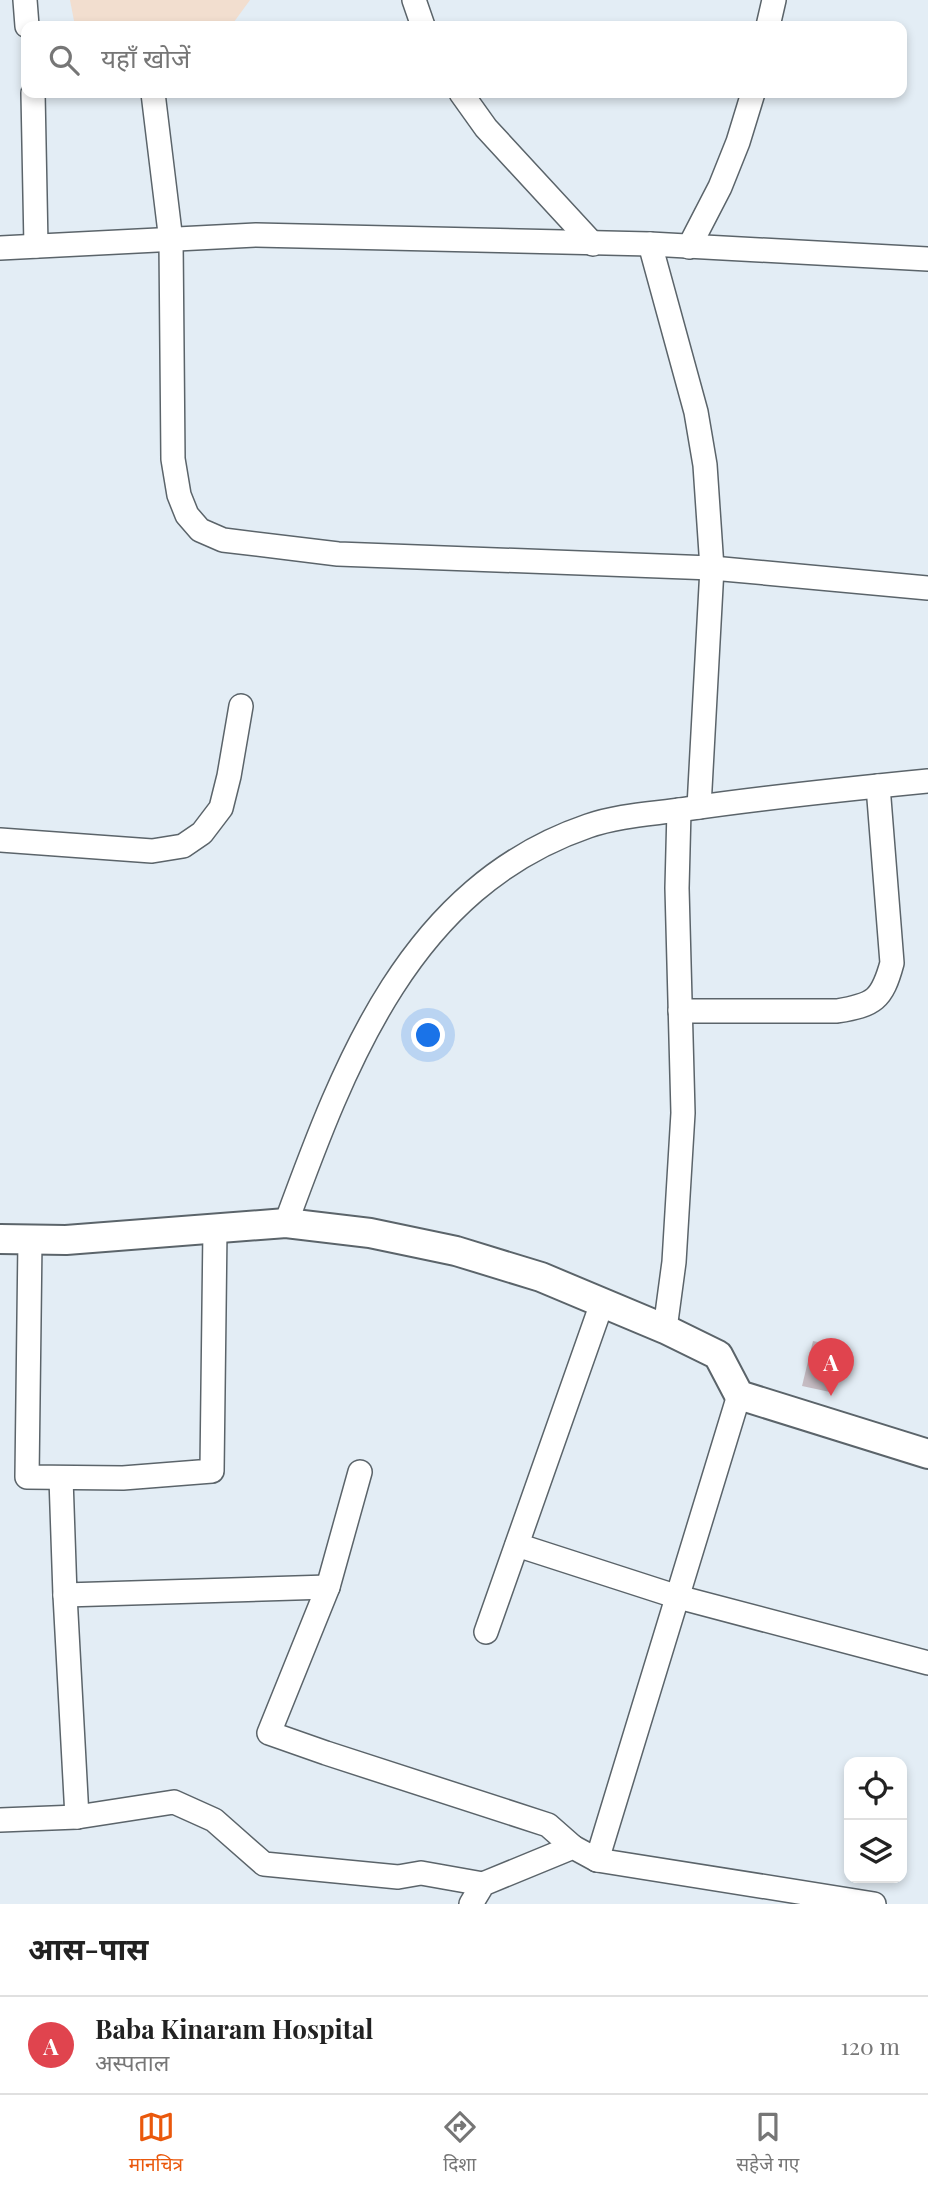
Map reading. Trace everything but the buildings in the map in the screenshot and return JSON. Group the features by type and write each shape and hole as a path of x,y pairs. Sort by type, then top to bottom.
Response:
{"street":[{"path":"24,0 26,21"},
{"path":"414,0 421,21"},
{"path":"769,21 774,0"},
{"path":"33,98 36,246"},
{"path":"154,98 171,241 173,459 179,495 187,514 200,530 223,540 338,554 712,568 928,588"},
{"path":"465,98 486,128 593,244"},
{"path":"689,247 720,187 751,98"},
{"path":"0,248 256,235 650,244 928,259"},
{"path":"650,244 696,412 705,465 712,568 689,809 677,888 682,1113 674,1262 665,1329"},
{"path":"0,841 152,851 183,846 202,832 221,808 241,706"},
{"path":"286,1223 327,1111 355,1052 393,983 438,925 489,878 545,845 588,826 626,817 928,780"},
{"path":"680,1011 837,1011 859,1008 876,1000 887,981 892,963 878,786"},
{"path":"0,1239 66,1240 286,1223 370,1233 456,1251 541,1277 665,1329 718,1355 739,1395 597,1860"},
{"path":"30,1240 27,1477 123,1478 212,1471 215,1228"},
{"path":"486,1632 602,1303"},
{"path":"739,1395 928,1454"},
{"path":"360,1472 328,1587 270,1733 548,1825 573,1847 597,1860 874,1904"},
{"path":"61,1478 78,1817"},
{"path":"517,1545 678,1597 928,1663"},
{"path":"65,1595 328,1587"},
{"path":"0,1821 78,1817 174,1802 214,1820 264,1864 398,1877 421,1872 483,1884 573,1847"},
{"path":"471,1904 483,1884"}],"shaded area":[{"path":"70,0 250,0 235,21 74,21"}],"place":[{"name":"Baba Kinaram Hospital","path":"831,1396"}]}
